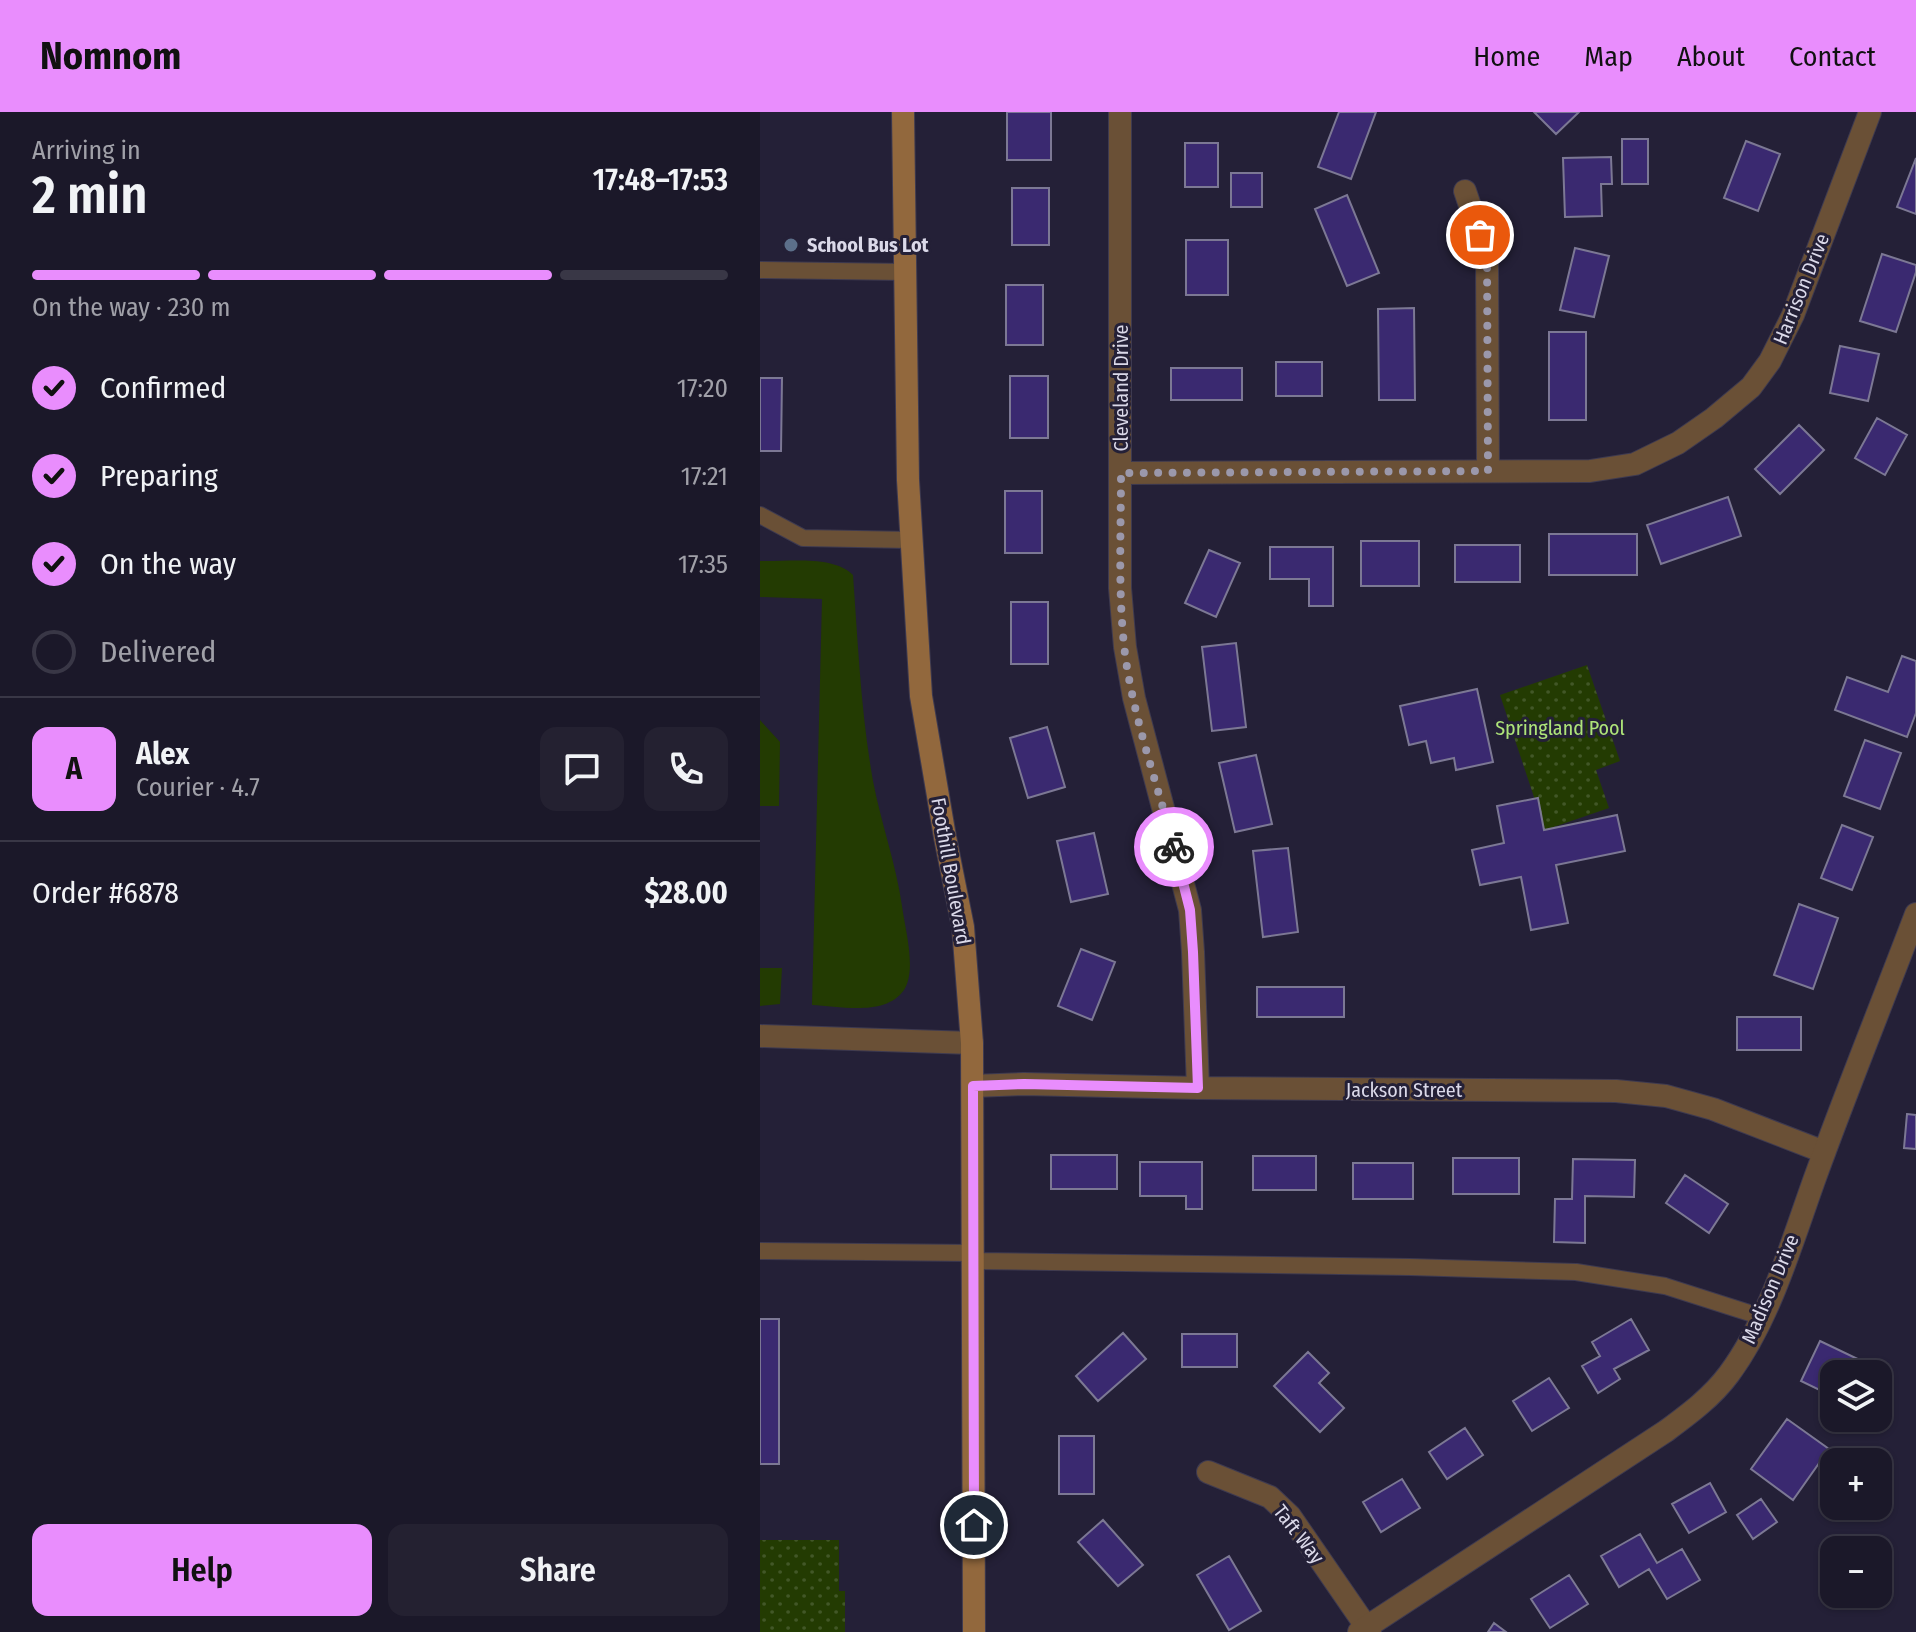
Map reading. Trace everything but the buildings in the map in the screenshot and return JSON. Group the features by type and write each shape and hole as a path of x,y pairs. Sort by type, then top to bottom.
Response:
{"main road":[{"name":"Foothill Boulevard","path":"903,112 908,480 921,696 963,927 972,1043 974,1632"}],"street":[{"name":"Cleveland Drive","path":"1120,112 1120,588 1125,647 1134,698 1190,910 1198,1088"},
{"name":"Harrison Drive","path":"1121,473 1590,471 1635,464 1678,443 1714,418 1751,387 1770,361 1793,315 1870,112"},
{"path":"1465,191 1487,256 1488,471"},
{"name":"Madison Drive","path":"1365,1630 1666,1431 1702,1404 1728,1376 1752,1340 1762,1317 1916,914"},
{"path":"760,1036 972,1043"},
{"name":"Jackson Street","path":"973,1086 1616,1091 1666,1096 1713,1109 1824,1152"},
{"name":"Taft Way","path":"1208,1472 1270,1497 1290,1516 1365,1630"}],"lane":[{"path":"760,271 905,272"},
{"path":"760,515 803,538 911,540"},
{"path":"760,1251 1576,1272 1665,1286 1762,1317"}],"green space":[{"path":"760,561 822,562 853,575 869,755 909,949 908,982 896,998 886,1004 861,1008 812,1005 822,599 760,597"},
{"name":"Springland Pool","path":"1587,665 1620,761 1596,770 1609,808 1545,830 1500,695"},
{"path":"760,720 780,742 779,806 760,806"},
{"path":"760,968 782,968 780,1004 760,1006"},
{"path":"760,1540 839,1540 839,1591 845,1591 845,1632 760,1632"}],"way so far":[{"path":"1174,847 1134,698 1125,647 1120,588 1121,473 1488,471 1487,256 1480,235"}],"place":[{"name":"School Bus Lot","path":"791,245"}],"route":[{"path":"974,1525 973,1086 1024,1084 1198,1088 1190,910 1174,847"}]}
